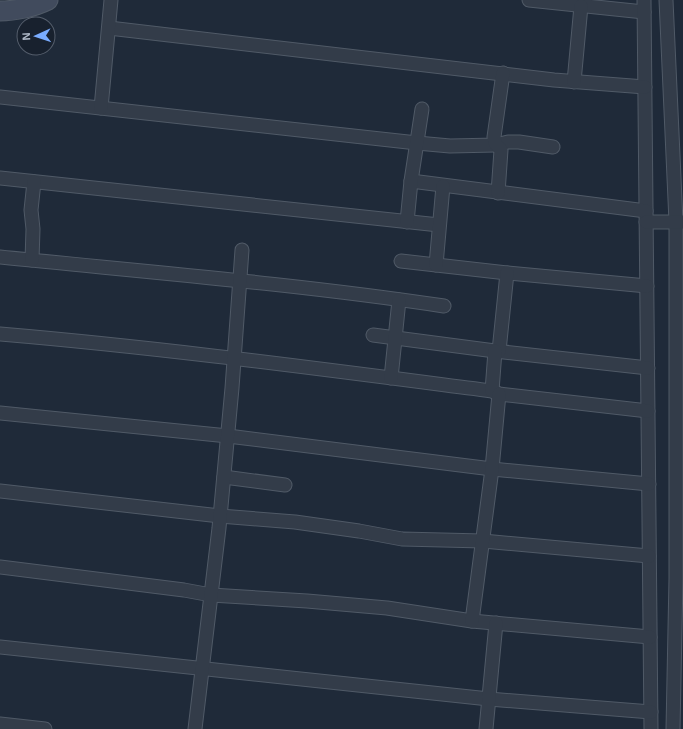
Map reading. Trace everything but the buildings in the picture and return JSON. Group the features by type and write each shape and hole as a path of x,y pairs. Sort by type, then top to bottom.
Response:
{"main road":[{"path":"0,11 14,10 48,0"}],"street":[{"path":"100,108 111,0"},
{"path":"529,0 581,6 644,6 651,729"},
{"path":"666,0 679,222 679,617 673,729"},
{"path":"574,82 581,6"},
{"path":"108,28 574,82 645,87"},
{"path":"498,193 501,153 500,148 496,145 494,137 503,73"},
{"path":"0,97 450,146 496,145 508,142 518,142 553,147"},
{"path":"407,222 411,181 422,108"},
{"path":"0,178 439,225"},
{"path":"411,181 498,193 679,222"},
{"path":"32,260 33,228 31,210 34,182"},
{"path":"436,265 443,186"},
{"path":"195,729 224,477 235,358 242,250"},
{"path":"0,257 240,282 444,306"},
{"path":"401,261 507,273 647,286"},
{"path":"472,621 492,469 497,351 507,273"},
{"path":"391,378 399,300"},
{"path":"0,334 97,342 235,358 496,393 648,411"},
{"path":"373,335 648,368"},
{"path":"0,413 228,436 492,469 649,484"},
{"path":"224,477 285,485"},
{"path":"0,491 220,516 303,523 402,539 483,541 649,556"},
{"path":"0,566 184,590 211,596 307,601 387,608 472,621 650,637"},
{"path":"486,729 496,623"},
{"path":"0,647 489,699 651,712"},
{"path":"0,724 45,729"}]}
